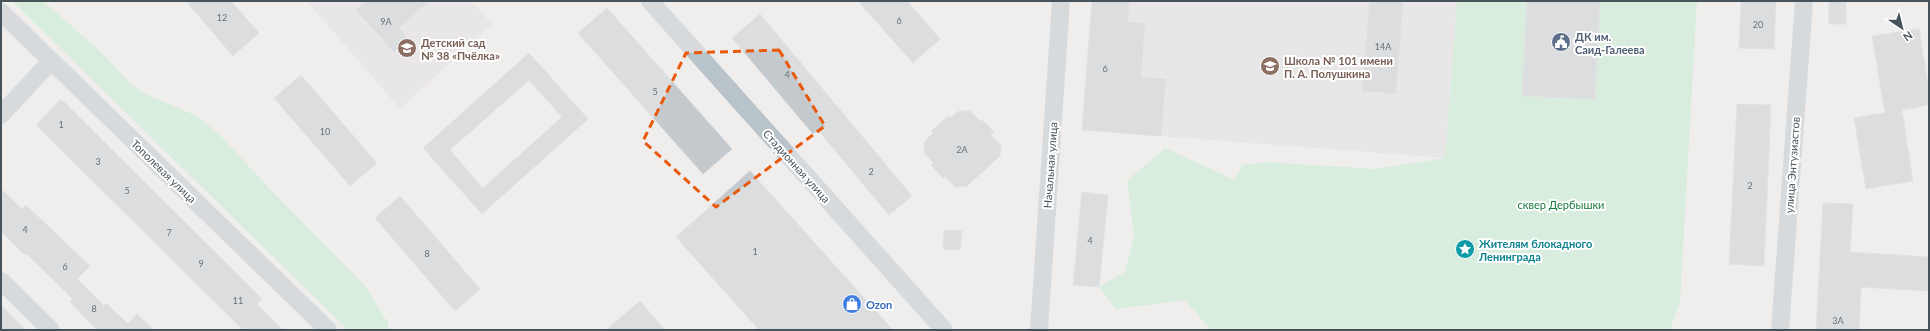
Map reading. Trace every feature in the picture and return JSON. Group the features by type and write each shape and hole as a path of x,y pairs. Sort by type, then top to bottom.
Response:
{"street":[{"name":"Стадионная улица","path":"650,1 944,330"},
{"name":"Начальная улица","path":"1039,330 1061,1"},
{"name":"улица Энтузиастов","path":"1780,330 1804,1"},
{"name":"Тополевая улица","path":"1,12 328,330"},
{"path":"1,114 51,61"},
{"path":"1,281 51,330"}],"highlighted area":[{"path":"779,50 825,126 716,207 643,141 686,53"}],"shaded area":[{"name":"Детский сад № 38 «Пчёлка»","path":"307,1 471,1 492,24 400,109"},
{"name":"Школа № 101 имени П. А. Полушкина","path":"1092,1 1457,1 1445,158 1082,130"}],"green space":[{"path":"12,1 43,1 101,52 132,85 145,94 197,116 220,135 269,188 366,287 388,323 388,330 348,330"},
{"name":"сквер Дербышки","path":"1457,1 1697,1 1680,302 1670,330 1211,330 1185,300 1116,309 1099,287 1125,272 1134,236 1127,181 1165,148 1235,180 1242,165 1268,162 1375,169 1445,158"}],"building":[{"path":"186,1 231,1 259,33 233,56"},
{"path":"367,1 429,1 399,28 408,39 394,52 356,10"},
{"path":"858,1 907,1 940,39 913,63"},
{"path":"1092,1 1129,1 1128,22 1145,23 1141,77 1166,79 1161,136 1082,130"},
{"path":"1370,1 1403,1 1396,94 1362,91"},
{"name":"ДК им. Саид-Галеева","path":"1527,1 1600,1 1595,99 1522,96"},
{"path":"1741,1 1776,1 1774,49 1739,48"},
{"path":"1829,1 1846,1 1846,24 1829,24"},
{"path":"607,8 732,149 703,174 578,33"},
{"path":"760,14 912,196 889,215 818,130 813,134 732,38"},
{"path":"1919,29 1929,90 1929,105 1902,110 1913,181 1866,189 1854,118 1885,113 1872,36"},
{"path":"529,53 588,119 482,214 423,148","holes":["529,80 562,117 483,188 450,150"]},
{"path":"301,75 377,163 350,186 274,98"},
{"path":"61,99 262,299 257,304 283,330 243,330 36,125"},
{"path":"1737,104 1771,105 1764,266 1729,264"},
{"path":"959,111 970,111 980,121 982,120 994,132 991,135 1001,145 1000,156 967,186 955,187 945,176 943,178 931,165 933,163 924,152 925,141 933,133 931,131 948,116 950,118"},
{"path":"750,171 893,330 759,330 676,237"},
{"path":"1,189 22,209 26,205 90,266 77,279 104,306 106,303 128,324 137,314 154,330 97,330 70,302 73,299 1,231"},
{"path":"1082,192 1108,195 1099,287 1073,285"},
{"path":"400,196 480,289 455,311 375,218"},
{"path":"1823,203 1853,204 1850,252 1929,257 1929,291 1861,287 1859,330 1816,330"},
{"path":"944,230 962,231 960,250 943,249"},
{"path":"640,301 665,330 606,330"},
{"path":"1,305 26,330 1,330"}],"place":[{"name":"ДК им. Саид-Галеева","path":"1561,42"},
{"name":"Детский сад № 38 «Пчёлка»","path":"407,48"},
{"name":"Школа № 101 имени П. А. Полушкина","path":"1270,66"},
{"name":"Жителям блокадного Ленинграда","path":"1465,249"},
{"name":"Ozon","path":"852,304"}]}
